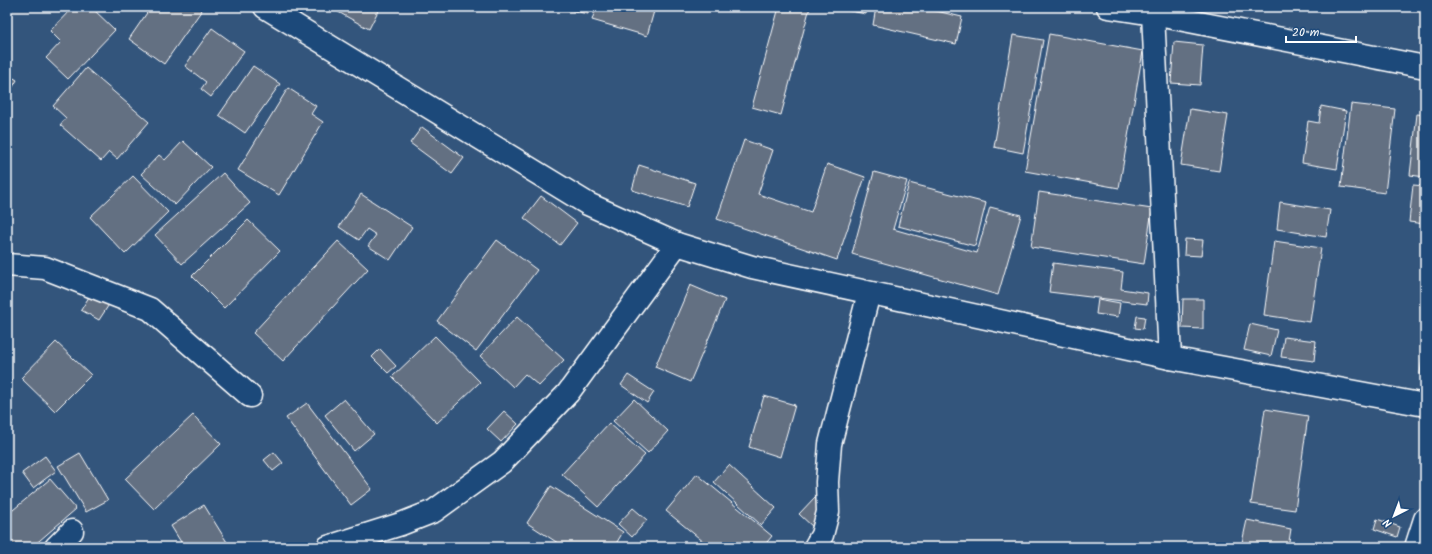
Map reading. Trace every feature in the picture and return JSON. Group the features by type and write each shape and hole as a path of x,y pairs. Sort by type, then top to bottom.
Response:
{"street":[{"path":"265,7 588,204 677,244 752,267 1170,358 1425,405"},
{"path":"1108,7 1153,14 1425,67"},
{"path":"1153,14 1170,358"},
{"path":"336,546 434,511 502,462 568,393 677,244"},
{"path":"7,265 45,268 150,309 250,396"},
{"path":"815,547 822,535 828,512 827,482 830,444 869,292"},
{"path":"1416,547 1425,519"},
{"path":"56,547 72,531"}],"building":[{"path":"73,7 91,7 115,30 68,79 46,58 61,42 50,31"},
{"path":"151,7 204,7 164,64 129,39"},
{"path":"284,7 301,7 296,15"},
{"path":"331,7 380,7 369,29"},
{"path":"555,7 589,7 588,14"},
{"path":"596,7 642,7 654,11 647,36 592,20"},
{"path":"779,7 810,7 781,115 752,107"},
{"path":"846,7 867,7 866,14 845,10"},
{"path":"876,7 919,7 962,17 956,44 873,25"},
{"path":"212,28 244,51 211,97 201,89 206,82 185,66"},
{"path":"1049,34 1143,51 1119,188 1025,171"},
{"path":"1013,35 1043,40 1023,153 994,147"},
{"path":"1174,42 1203,45 1200,85 1171,83"},
{"path":"253,66 280,84 245,133 219,115"},
{"path":"86,68 149,122 117,159 109,152 101,161 60,125 66,118 53,106"},
{"path":"7,74 17,80 7,97"},
{"path":"288,88 316,106 311,114 323,122 279,195 238,170"},
{"path":"1351,104 1395,109 1385,193 1341,187"},
{"path":"1321,106 1346,111 1337,169 1302,163 1308,121 1319,123"},
{"path":"1190,109 1228,115 1219,171 1181,165"},
{"path":"1417,114 1425,115 1425,177 1410,175"},
{"path":"422,127 464,158 452,174 410,143"},
{"path":"744,140 773,150 758,194 811,212 827,164 865,177 837,260 717,219"},
{"path":"183,141 211,167 175,205 141,174 159,155 165,160"},
{"path":"639,165 695,183 687,207 632,190"},
{"path":"874,172 907,181 893,229 977,253 990,207 1021,215 998,295 852,254"},
{"path":"223,173 250,203 182,264 155,235"},
{"path":"133,176 168,212 125,254 90,217"},
{"path":"909,183 986,203 975,246 898,226"},
{"path":"1413,185 1425,186 1425,224 1409,222"},
{"path":"1039,192 1152,209 1144,264 1031,247"},
{"path":"361,194 412,227 390,260 368,246 376,235 367,229 359,240 339,227"},
{"path":"541,196 577,223 560,245 524,218"},
{"path":"1280,202 1330,210 1326,237 1277,229"},
{"path":"248,220 280,251 224,308 192,276"},
{"path":"1185,239 1203,240 1201,256 1184,255"},
{"path":"497,240 537,270 476,351 437,321"},
{"path":"338,241 368,269 283,361 253,333"},
{"path":"1274,241 1321,248 1310,322 1264,315"},
{"path":"1053,263 1123,272 1121,289 1148,293 1147,304 1049,292"},
{"path":"690,285 725,300 690,382 655,367"},
{"path":"92,292 110,303 99,320 81,310"},
{"path":"1098,299 1120,303 1118,317 1096,314"},
{"path":"1183,299 1203,299 1203,329 1182,328"},
{"path":"1137,316 1145,317 1143,329 1135,328"},
{"path":"517,317 564,360 539,386 525,374 513,387 480,356"},
{"path":"1250,324 1277,330 1271,356 1244,350"},
{"path":"435,336 480,382 437,423 392,377"},
{"path":"1284,337 1316,341 1314,361 1281,357"},
{"path":"56,342 91,375 55,411 21,378"},
{"path":"380,349 396,366 388,373 372,357"},
{"path":"1423,351 1425,352 1425,375 1420,374"},
{"path":"628,375 654,392 647,403 621,385"},
{"path":"7,377 12,381 7,387"},
{"path":"764,396 795,405 780,457 749,447"},
{"path":"344,399 374,434 354,451 325,415"},
{"path":"634,399 668,431 648,453 613,421"},
{"path":"307,403 372,489 351,505 286,418"},
{"path":"1265,409 1308,416 1295,510 1251,504"},
{"path":"504,411 518,424 501,442 487,429"},
{"path":"193,415 221,444 154,509 125,479"},
{"path":"609,423 645,455 598,507 562,474"},
{"path":"274,452 283,463 273,471 264,460"},
{"path":"80,453 108,500 86,512 58,466"},
{"path":"45,456 56,471 33,488 22,473"},
{"path":"729,465 776,508 761,525 714,482"},
{"path":"697,474 772,536 763,547 710,547 666,511"},
{"path":"50,479 76,509 32,547 7,547 7,515"},
{"path":"551,486 623,532 614,547 564,547 527,523"},
{"path":"815,497 820,501 814,528 799,514"},
{"path":"204,505 230,547 184,547 171,526"},
{"path":"633,508 647,520 632,537 618,524"},
{"path":"1377,519 1400,527 1397,537 1374,529"},
{"path":"1247,520 1291,529 1288,547 1241,547"},
{"path":"410,542 416,547 406,547"}]}
